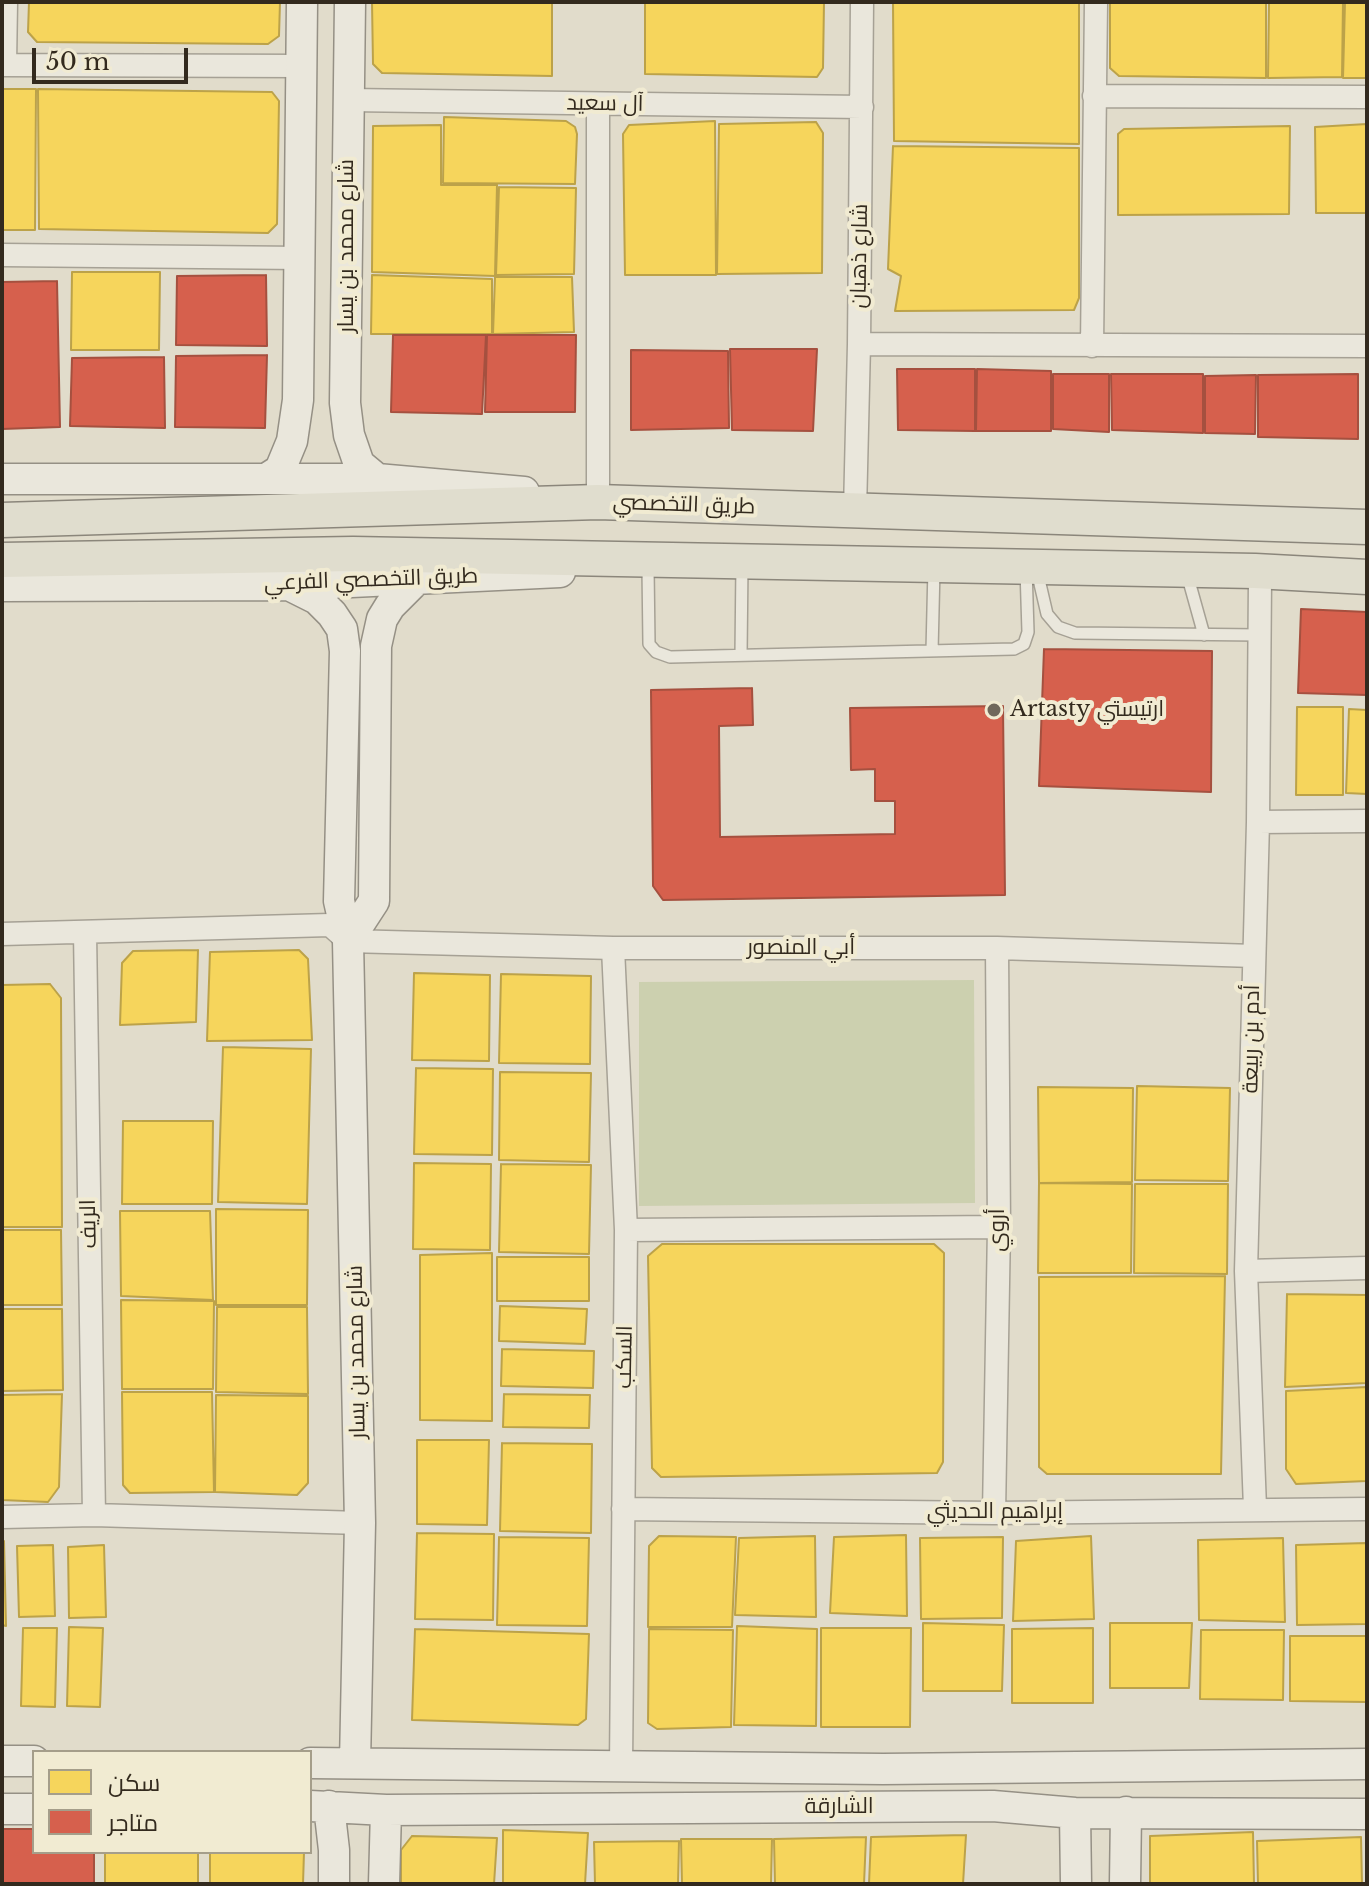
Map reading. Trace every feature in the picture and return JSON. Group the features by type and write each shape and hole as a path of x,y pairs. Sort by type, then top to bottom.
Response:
{"main road":[{"name":"طريق التخصصي","path":"2,520 598,502 1367,527"},
{"path":"2,560 353,554 1186,569 1367,577"}],"street":[{"path":"6,2 4,65 302,66"},
{"name":"شارع محمد بن يسار","path":"266,479 280,470 292,441 298,400 302,2"},
{"name":"شارع محمد بن يسار","path":"350,2 345,403 349,435 359,464 377,479"},
{"name":"شارع ذهبان","path":"855,511 862,2"},
{"path":"1092,346 1096,2"},
{"path":"1094,96 1367,97"},
{"name":"آل سعيد","path":"349,100 862,107"},
{"path":"2,479 377,479 535,493 598,502 598,104"},
{"path":"2,255 301,258"},
{"path":"301,296 307,368 311,378 318,383 330,382 339,362 346,296"},
{"path":"859,344 1367,346"},
{"name":"طريق التخصصي الفرعي","path":"2,586 289,585 741,561"},
{"name":"أدم بن ربيعة","path":"1255,571 1260,580 1258,822 1246,1271 1255,1508"},
{"path":"2,934 330,925 348,941 374,901 376,646 382,619 390,606 417,579"},
{"name":"شارع محمد بن يسار","path":"289,585 317,599 332,614 342,629 345,651 339,901 348,941 360,1523 355,1763"},
{"path":"1258,822 1367,821"},
{"name":"الريف","path":"85,932 94,1515"},
{"name":"أبي المنصور","path":"348,941 613,948 997,948 1254,956"},
{"name":"السكب","path":"613,948 626,1230 621,1765"},
{"name":"أروي","path":"994,1513 999,1227 997,948"},
{"path":"626,1230 999,1227"},
{"path":"1246,1271 1367,1268"},
{"name":"إبراهيم الحديثي","path":"623,1509 994,1513 1367,1509"},
{"path":"2,1517 94,1515 360,1523"},
{"path":"2,1761 32,1761"},
{"name":"الشارقة","path":"312,1763 883,1769 1367,1764"},
{"path":"882,1807 883,1769"},
{"path":"319,1806 334,1850 334,1884"},
{"name":"الشارقة","path":"319,1806 386,1810 993,1806 1075,1813 1367,1814"},
{"path":"2,1809 32,1809"},
{"path":"384,1872 386,1810"},
{"path":"1125,1884 1126,1812"},
{"path":"1075,1813 1076,1884"},
{"path":"334,1850 353,1843 372,1847 384,1872"}],"lane":[{"path":"741,561 741,655"},
{"path":"932,651 934,565"},
{"path":"648,568 649,644 656,652 670,657 1014,649 1024,644 1028,632 1031,567"},
{"path":"1031,567 1047,614 1058,627 1075,633 1259,635"},
{"path":"1186,569 1204,635"}],"green space":[{"path":"974,980 975,1203 639,1206 639,982"}],"building: سكن":[{"path":"29,2 280,2 279,36 268,44 37,42 28,32"},
{"path":"372,2 552,2 552,76 382,73 373,64"},
{"path":"645,2 824,2 823,68 817,77 645,74"},
{"path":"893,2 1079,2 1079,144 894,141"},
{"path":"1110,2 1266,2 1266,78 1119,76 1110,68"},
{"path":"1269,2 1343,2 1342,77 1268,78"},
{"path":"1345,2 1367,2 1367,78 1343,78"},
{"path":"2,89 36,89 35,230 2,230"},
{"path":"38,89 272,92 279,101 277,224 268,233 39,229"},
{"path":"444,117 566,121 575,127 577,134 575,184 443,183"},
{"path":"715,121 716,275 625,275 623,134 629,125"},
{"path":"816,122 823,133 822,273 717,274 719,124"},
{"path":"1367,124 1367,213 1316,213 1315,127"},
{"path":"441,125 441,185 497,185 495,276 372,272 373,126"},
{"path":"1290,126 1289,214 1118,215 1118,134 1124,129"},
{"path":"893,146 1079,148 1079,298 1074,310 895,311 901,276 888,269"},
{"path":"499,187 576,188 574,274 496,275"},
{"path":"72,272 160,272 159,350 71,350"},
{"path":"372,275 492,279 492,334 371,334"},
{"path":"495,277 572,277 574,332 493,334"},
{"path":"1297,707 1343,707 1343,795 1296,795"},
{"path":"1349,709 1367,710 1367,794 1346,793"},
{"path":"198,950 196,1022 120,1025 122,963 133,951"},
{"path":"299,950 308,959 312,1040 207,1041 210,952"},
{"path":"414,973 490,975 489,1061 412,1060"},
{"path":"501,974 591,976 590,1064 499,1063"},
{"path":"50,984 61,998 62,1227 2,1227 2,985"},
{"path":"223,1047 311,1049 307,1204 218,1202"},
{"path":"416,1068 493,1069 492,1155 414,1154"},
{"path":"500,1072 591,1073 589,1162 499,1160"},
{"path":"1137,1086 1230,1088 1228,1181 1135,1180"},
{"path":"1038,1087 1133,1088 1132,1182 1039,1183"},
{"path":"123,1121 213,1121 212,1204 122,1204"},
{"path":"414,1163 491,1164 490,1250 413,1249"},
{"path":"501,1164 591,1165 589,1254 499,1252"},
{"path":"1039,1183 1132,1184 1131,1273 1038,1273"},
{"path":"1135,1184 1228,1184 1227,1274 1134,1273"},
{"path":"216,1209 308,1210 307,1305 216,1305"},
{"path":"120,1211 210,1211 213,1300 121,1296"},
{"path":"2,1230 61,1230 62,1305 2,1305"},
{"path":"662,1244 934,1244 944,1253 943,1462 937,1473 661,1477 652,1468 648,1256"},
{"path":"492,1253 492,1421 420,1420 420,1255"},
{"path":"497,1257 589,1257 589,1301 497,1301"},
{"path":"1225,1276 1221,1474 1047,1474 1039,1467 1039,1277"},
{"path":"1287,1294 1367,1295 1367,1383 1285,1387"},
{"path":"121,1300 214,1301 213,1389 122,1389"},
{"path":"500,1306 587,1309 585,1344 499,1341"},
{"path":"217,1307 307,1307 308,1394 216,1392"},
{"path":"2,1309 62,1309 63,1390 2,1391"},
{"path":"502,1349 594,1351 593,1388 501,1386"},
{"path":"1367,1387 1367,1481 1296,1484 1286,1469 1286,1391"},
{"path":"122,1392 212,1392 214,1492 130,1493 123,1485"},
{"path":"62,1394 59,1487 48,1502 2,1500 2,1395"},
{"path":"504,1394 590,1395 589,1428 503,1427"},
{"path":"216,1395 308,1396 308,1483 297,1495 215,1492"},
{"path":"417,1440 489,1440 487,1525 417,1524"},
{"path":"502,1443 592,1444 591,1533 500,1531"},
{"path":"417,1533 494,1534 493,1620 415,1619"},
{"path":"906,1535 907,1616 830,1613 834,1537"},
{"path":"659,1536 736,1537 732,1627 648,1627 649,1546"},
{"path":"815,1536 816,1617 735,1615 739,1538"},
{"path":"1091,1536 1094,1619 1013,1621 1016,1541"},
{"path":"499,1537 589,1538 587,1626 497,1625"},
{"path":"1003,1537 1002,1618 921,1619 920,1538"},
{"path":"1283,1538 1285,1622 1199,1620 1198,1540"},
{"path":"4,1541 6,1626 2,1625"},
{"path":"1367,1543 1367,1624 1297,1625 1296,1545"},
{"path":"53,1545 55,1616 19,1617 17,1546"},
{"path":"104,1545 106,1617 69,1618 68,1547"},
{"path":"923,1623 1004,1625 1002,1691 923,1691"},
{"path":"1110,1623 1192,1623 1189,1688 1110,1688"},
{"path":"737,1626 817,1629 816,1726 734,1725"},
{"path":"69,1627 103,1628 100,1707 67,1706"},
{"path":"23,1628 57,1628 55,1707 21,1706"},
{"path":"821,1628 911,1628 910,1727 821,1727"},
{"path":"1093,1628 1093,1703 1012,1703 1012,1629"},
{"path":"415,1629 589,1634 586,1719 578,1725 412,1720"},
{"path":"649,1629 733,1630 731,1727 657,1729 648,1723"},
{"path":"1201,1630 1284,1630 1283,1700 1200,1699"},
{"path":"1290,1636 1367,1636 1367,1702 1290,1701"},
{"path":"503,1830 588,1833 585,1884 503,1884"},
{"path":"1253,1832 1254,1884 1150,1884 1150,1836"},
{"path":"966,1835 963,1884 869,1884 871,1837"},
{"path":"412,1836 497,1838 494,1884 401,1884 401,1850"},
{"path":"866,1837 864,1884 775,1884 774,1839"},
{"path":"1361,1837 1362,1884 1258,1884 1257,1841"},
{"path":"681,1839 772,1839 771,1884 682,1884"},
{"path":"679,1841 678,1884 595,1884 594,1842"},
{"path":"105,1854 198,1854 198,1884 105,1884"},
{"path":"210,1854 304,1854 303,1884 210,1884"}],"building: متاجر":[{"path":"266,275 267,346 176,345 177,276"},
{"path":"57,281 60,427 2,429 2,282"},
{"path":"393,335 486,335 482,414 391,412"},
{"path":"487,335 576,335 575,412 485,412"},
{"path":"730,349 817,349 813,431 732,430"},
{"path":"631,350 728,351 729,428 631,430"},
{"path":"267,355 265,428 175,427 176,356"},
{"path":"164,357 165,428 70,426 72,358"},
{"path":"897,369 975,369 975,431 898,430"},
{"path":"977,369 1051,371 1051,431 976,431"},
{"path":"1053,374 1109,374 1109,432 1053,429"},
{"path":"1111,374 1203,374 1203,433 1112,430"},
{"path":"1358,374 1358,439 1258,437 1258,375"},
{"path":"1256,375 1255,434 1205,433 1205,376"},
{"path":"1301,609 1367,612 1367,695 1298,693"},
{"path":"1044,649 1212,651 1211,792 1039,786"},
{"path":"752,688 753,725 719,726 720,837 895,834 895,801 875,801 875,769 851,770 850,708 1003,706 1005,895 663,900 653,886 651,690"},
{"path":"2,1829 32,1829 32,1854 94,1854 94,1884 2,1884"}],"place":[{"name":"Artasty ارتيستي","path":"994,710"}]}
